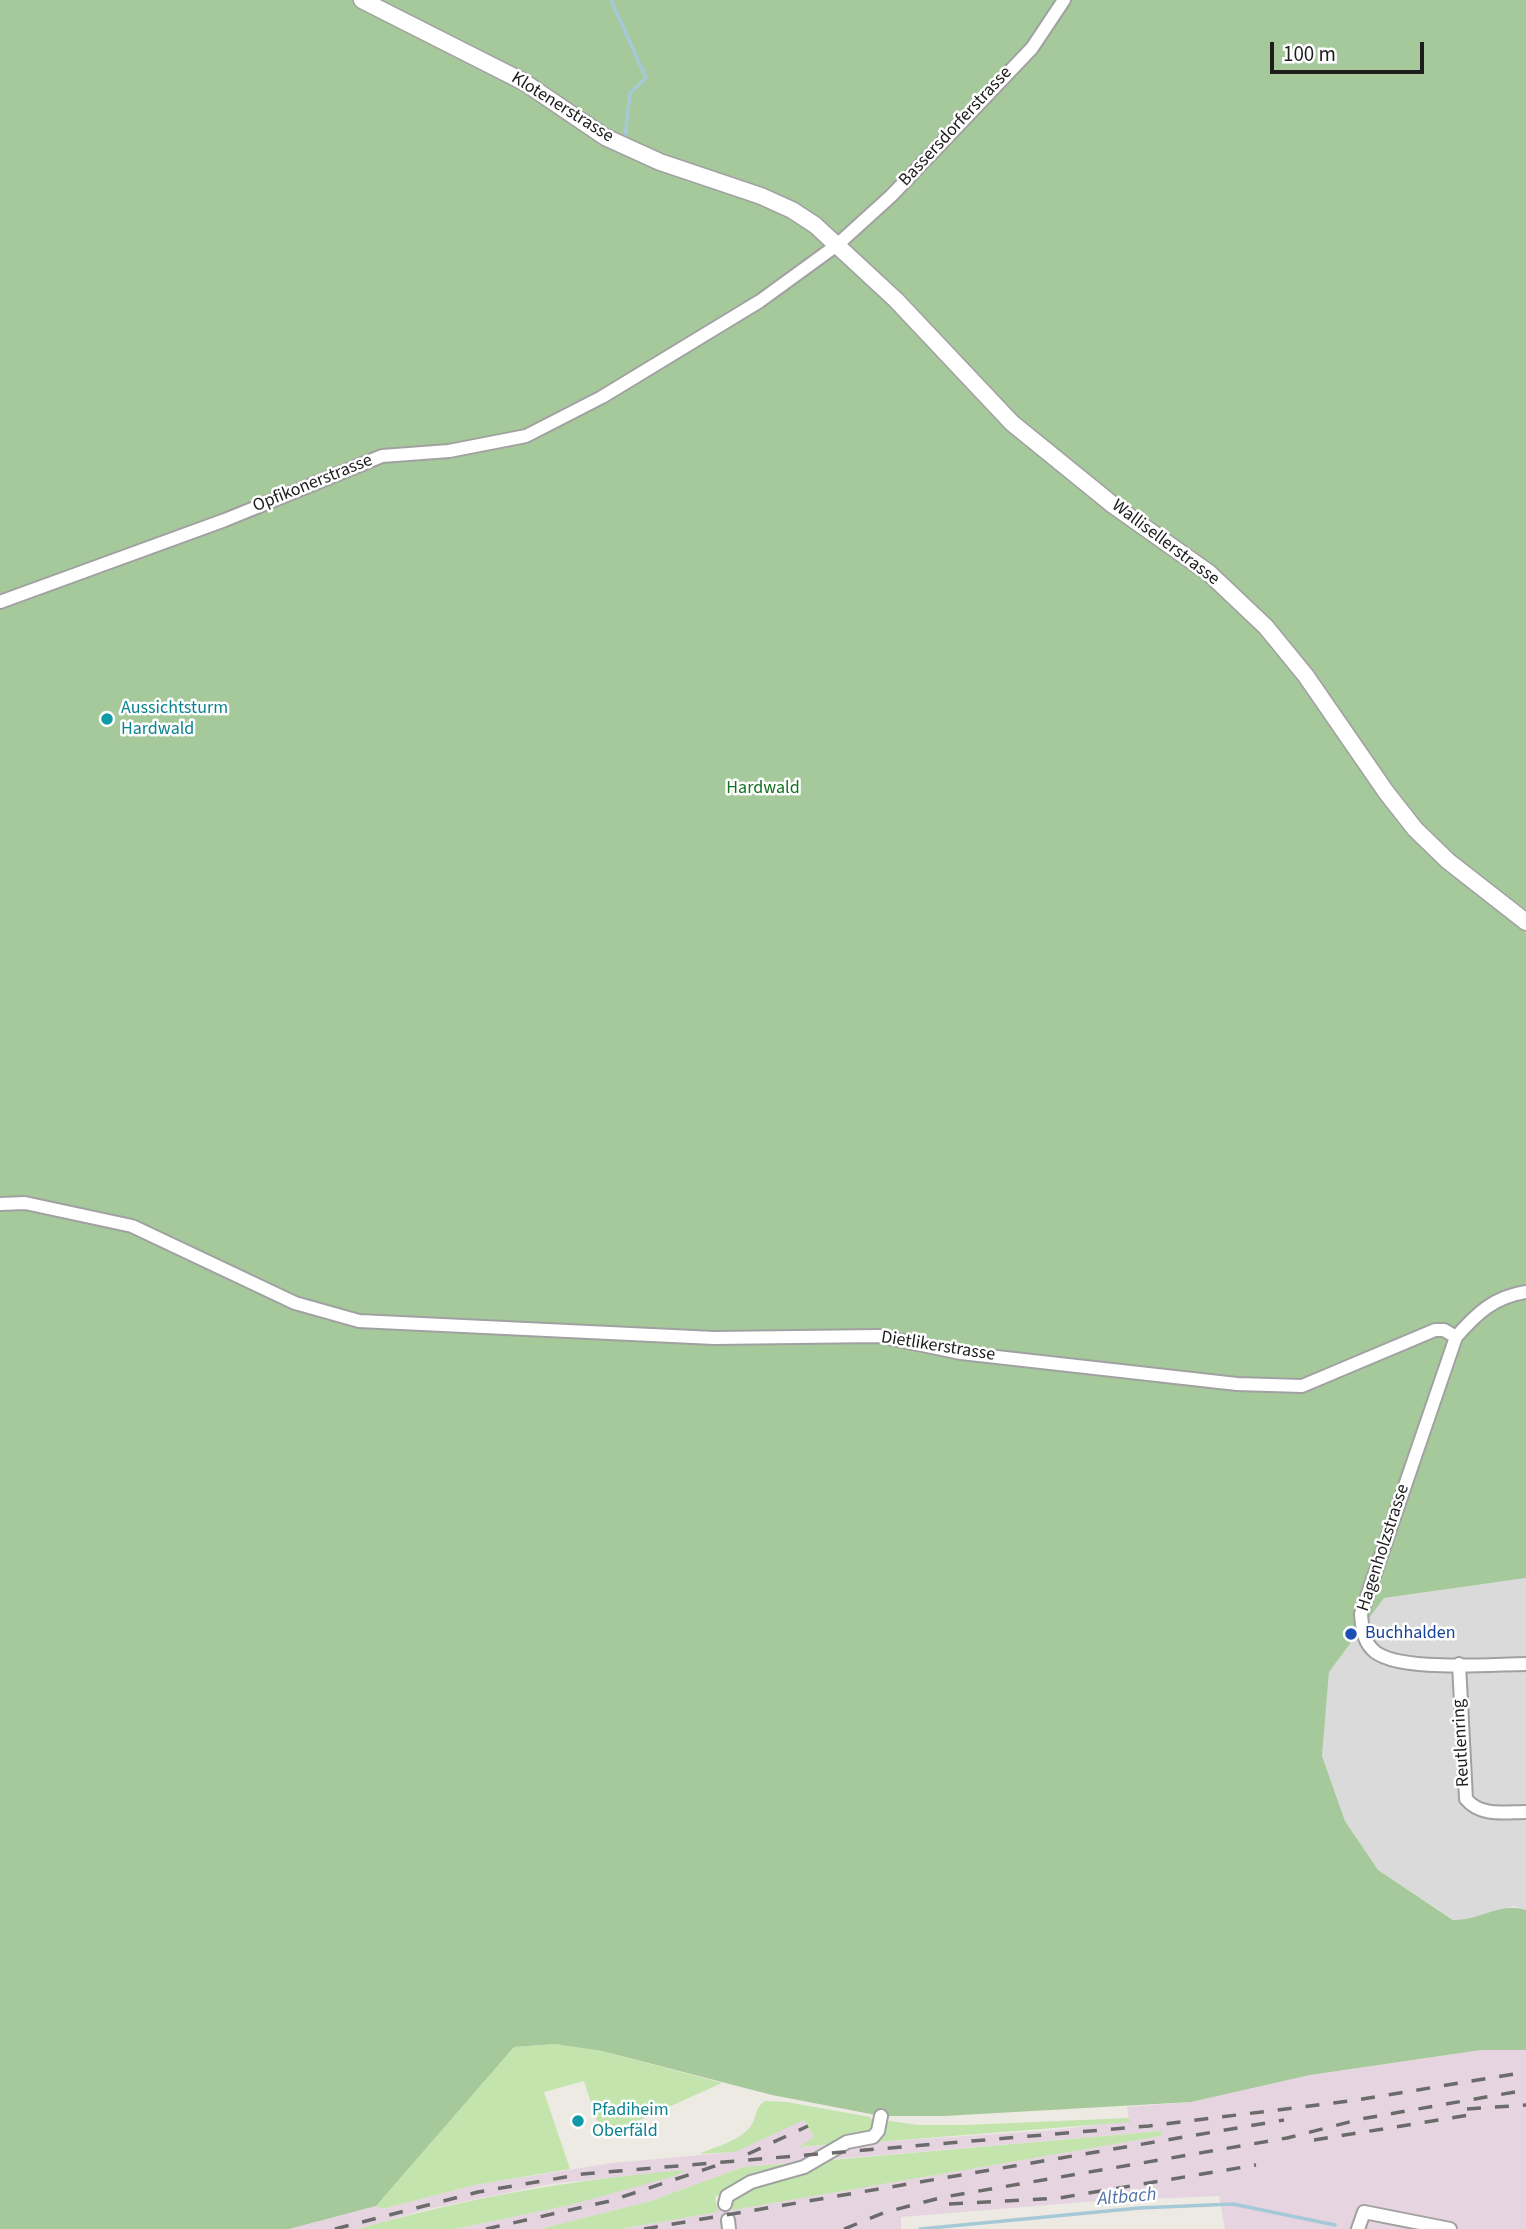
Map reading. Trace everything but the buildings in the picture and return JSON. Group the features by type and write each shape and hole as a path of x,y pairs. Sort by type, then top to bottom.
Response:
{"street":[{"name":"Klotenerstrasse","path":"362,0 524,82 605,136 660,162 761,196 792,210 837,246"},
{"name":"Bassersdorferstrasse","path":"837,246 891,196 1032,48 1064,0"},
{"name":"Opfikonerstrasse","path":"0,601 225,520 382,456 449,451 526,436 602,397 760,301 837,246"},
{"name":"Wallisellerstrasse","path":"837,246 896,300 1012,423 1051,457 1209,573 1266,627 1306,676 1386,792 1415,829 1448,861 1526,922"},
{"name":"Dietlikerstrasse","path":"0,1204 25,1203 132,1226 295,1303 359,1321 714,1338 878,1336 961,1353 1237,1384 1302,1386 1435,1330 1444,1330 1456,1337"},
{"path":"1456,1337 1475,1315 1496,1300 1526,1292"},
{"name":"Hagenholzstrasse","path":"1456,1337 1361,1614 1367,1641 1372,1650 1397,1662 1526,1664"},
{"name":"Reutlenring","path":"1459,1664 1465,1799 1474,1809 1489,1813 1526,1812"},
{"path":"725,2204 727,2196 746,2184 801,2168 847,2142 873,2137 878,2131 881,2116"},
{"path":"1358,2229 1364,2212 1450,2229"}],"shaded area":[{"path":"1526,1578 1526,1910 1514,1906 1463,1921 1454,1920 1378,1870 1345,1821 1322,1756 1329,1672 1384,1598"},
{"path":"1481,2050 1526,2050 1526,2229 1225,2229 1219,2196 1098,2201 901,2217 901,2229 620,2229 717,2212 717,2206 725,2204 732,2204 733,2210 1161,2136 1160,2131 743,2167 651,2201 540,2229 455,2229 570,2205 686,2170 550,2184 424,2210 358,2229 289,2229 376,2206 382,2209 475,2185 612,2163 735,2152 804,2119 814,2137 802,2147 1055,2130 1129,2121 1127,2107 1191,2102 1310,2075"}],"green space":[{"name":"Hardwald","path":"0,0 1526,0 1526,1578 1384,1598 1329,1672 1322,1756 1345,1821 1378,1870 1453,1920 1472,1918 1499,1909 1526,1910 1526,2050 1481,2050 1310,2075 1191,2102 944,2116 881,2116 772,2095 602,2051 555,2044 514,2047 376,2206 289,2229 0,2229"},
{"path":"555,2044 602,2051 722,2083 602,2137 584,2081 544,2092 570,2169 475,2185 382,2209 376,2206 514,2047"},
{"path":"765,2101 787,2102 870,2117 875,2124 873,2130 834,2144 799,2147 814,2137 804,2120 735,2152 699,2154 748,2130"},
{"path":"1129,2118 1130,2122 876,2142 889,2121 919,2125 965,2125"},
{"path":"1161,2131 1161,2136 733,2210 729,2200 747,2187 820,2161"},
{"path":"805,2162 749,2178 715,2197 718,2212 620,2229 540,2229 651,2201 743,2167"},
{"path":"686,2170 675,2176 570,2205 455,2229 358,2229 520,2191"}],"waterway":[{"path":"611,0 646,78 630,93 625,137"},
{"name":"Altbach","path":"920,2229 1139,2208 1233,2204 1335,2225"}],"railway":[{"path":"335,2229 478,2192 583,2174 1149,2126 1357,2100 1526,2072"},
{"path":"844,2229 886,2212 944,2197 1287,2138 1361,2119 1526,2090"},
{"path":"1467,2109 1526,2105"},
{"path":"1314,2140 1476,2114"},
{"path":"644,2229 1284,2120"},
{"path":"748,2154 808,2126"},
{"path":"486,2229 610,2201 718,2165"},
{"path":"949,2204 1059,2198 1256,2165"}],"place":[{"name":"Aussichtsturm Hardwald","path":"107,719"},
{"name":"Buchhalden","path":"1351,1634"},
{"name":"Pfadiheim Oberfäld","path":"578,2121"}]}
